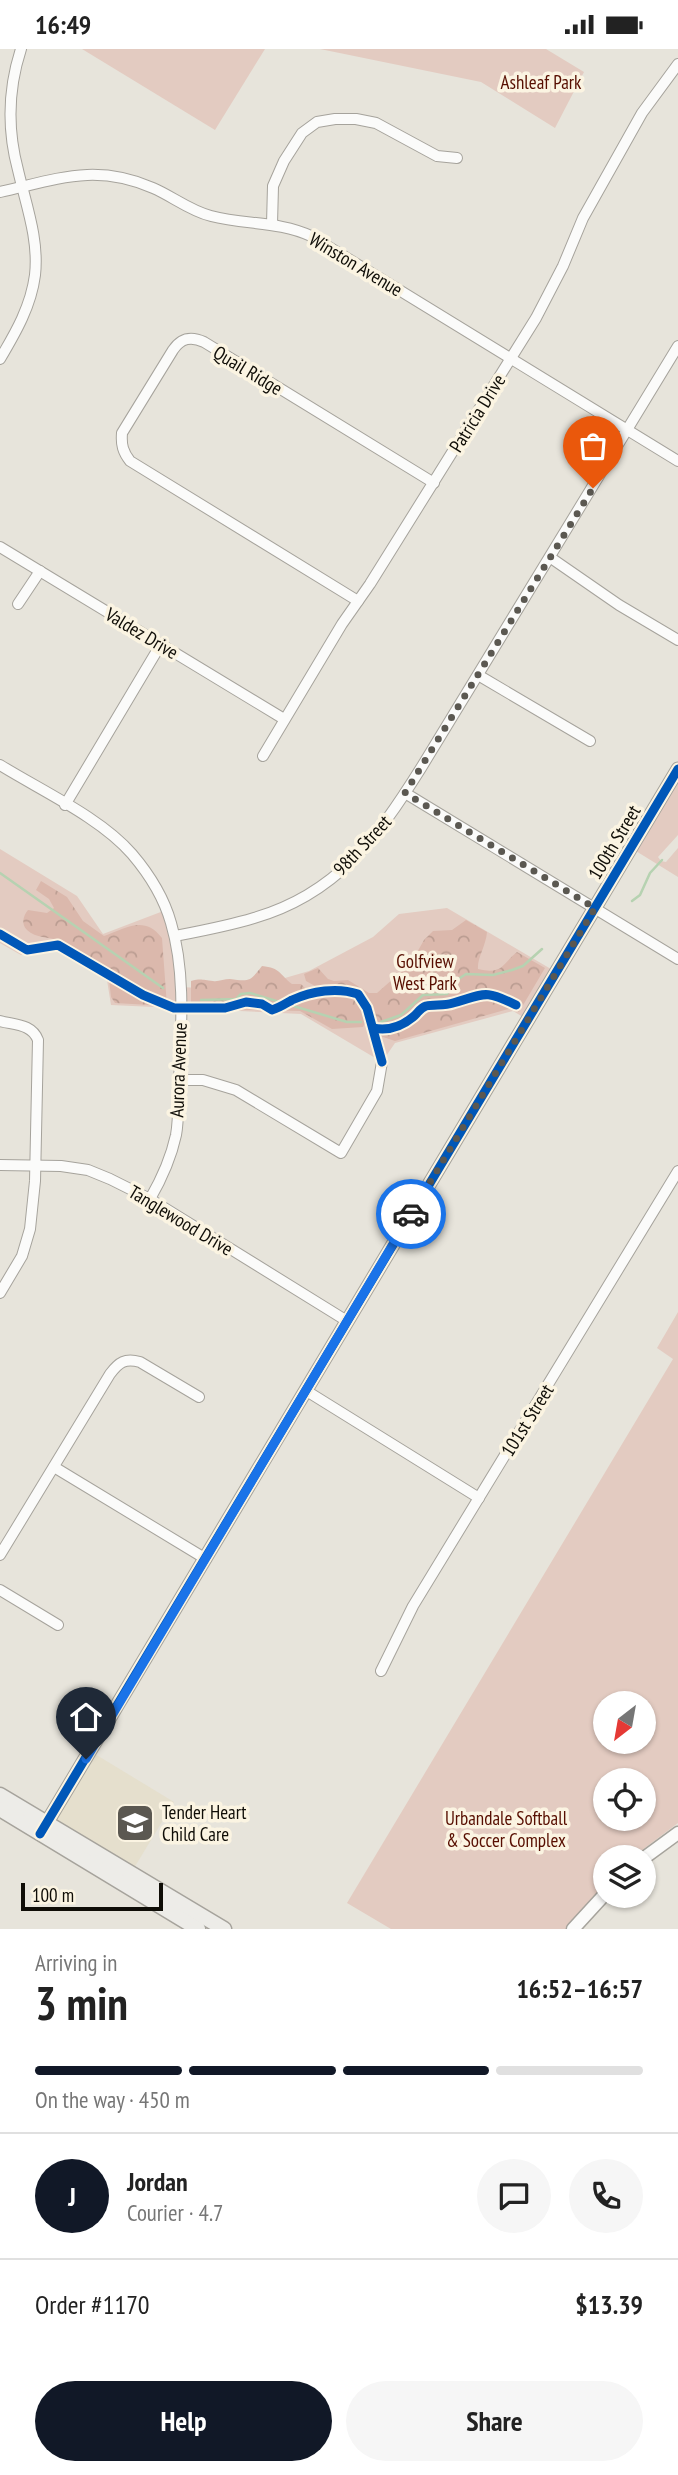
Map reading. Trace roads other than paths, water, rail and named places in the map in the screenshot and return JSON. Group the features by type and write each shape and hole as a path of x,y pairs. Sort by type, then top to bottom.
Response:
{"main road":[{"path":"0,1795 44,1828 198,1929"},
{"path":"0,1809 44,1828 224,1929"}],"street":[{"path":"0,359 22,321 35,275 36,244 17,168 9,112 12,80 21,49"},
{"name":"Patricia Drive","path":"263,756 510,360 564,266 583,218 642,113 678,64"},
{"path":"272,224 273,186 284,161 302,133 317,123 335,119 376,123 437,156 457,158"},
{"name":"Winston Avenue","path":"0,192 75,174 102,173 145,184 207,215 232,221 294,228 678,461"},
{"name":"Quail Ridge","path":"358,601 131,461 122,449 122,433 177,343 187,338 195,338 433,483"},
{"name":"98th Street","path":"175,936 255,918 303,898 346,867 363,849 390,817 551,558 678,346"},
{"name":"Valdez Drive","path":"0,547 284,719"},
{"path":"551,558 619,605 678,640"},
{"path":"18,604 40,571"},
{"path":"65,805 161,644"},
{"path":"478,675 590,741"},
{"name":"Aurora Avenue","path":"0,765 100,825 130,852 143,867 163,902 175,936 179,958 181,1045 176,1133 161,1178 150,1199"},
{"name":"100th Street","path":"44,1828 678,769"},
{"path":"405,793 678,959"},
{"path":"0,1021 29,1027 38,1040 30,1229 22,1256 0,1293"},
{"path":"179,1080 203,1080 236,1090 341,1153 377,1091 382,1062"},
{"name":"Tanglewood Drive","path":"0,1165 88,1170 150,1199 347,1321"},
{"name":"101st Street","path":"381,1671 413,1606 678,1171"},
{"path":"0,1555 110,1374 122,1361 140,1361 199,1397"},
{"path":"305,1390 479,1498"},
{"path":"54,1467 206,1559"},
{"path":"0,1590 58,1625"},
{"path":"656,1849 678,1833"},
{"path":"573,1929 593,1907"}],"waterway":[{"path":"632,901 640,895 650,873 662,860"},
{"path":"0,873 163,988"},
{"path":"381,1022 401,1015 423,995 447,994 457,980 466,974 493,975 512,970 523,966 542,949"},
{"path":"201,1000 236,999 241,994 250,993 347,1022 361,1022"}],"place":[{"name":"Tender Heart Child Care","path":"135,1823"}],"park label":[{"name":"Ashleaf Park","path":"541,82"},
{"name":"Golfview West Park","path":"425,972"},
{"name":"Urbandale Softball & Soccer Complex","path":"506,1829"}]}
